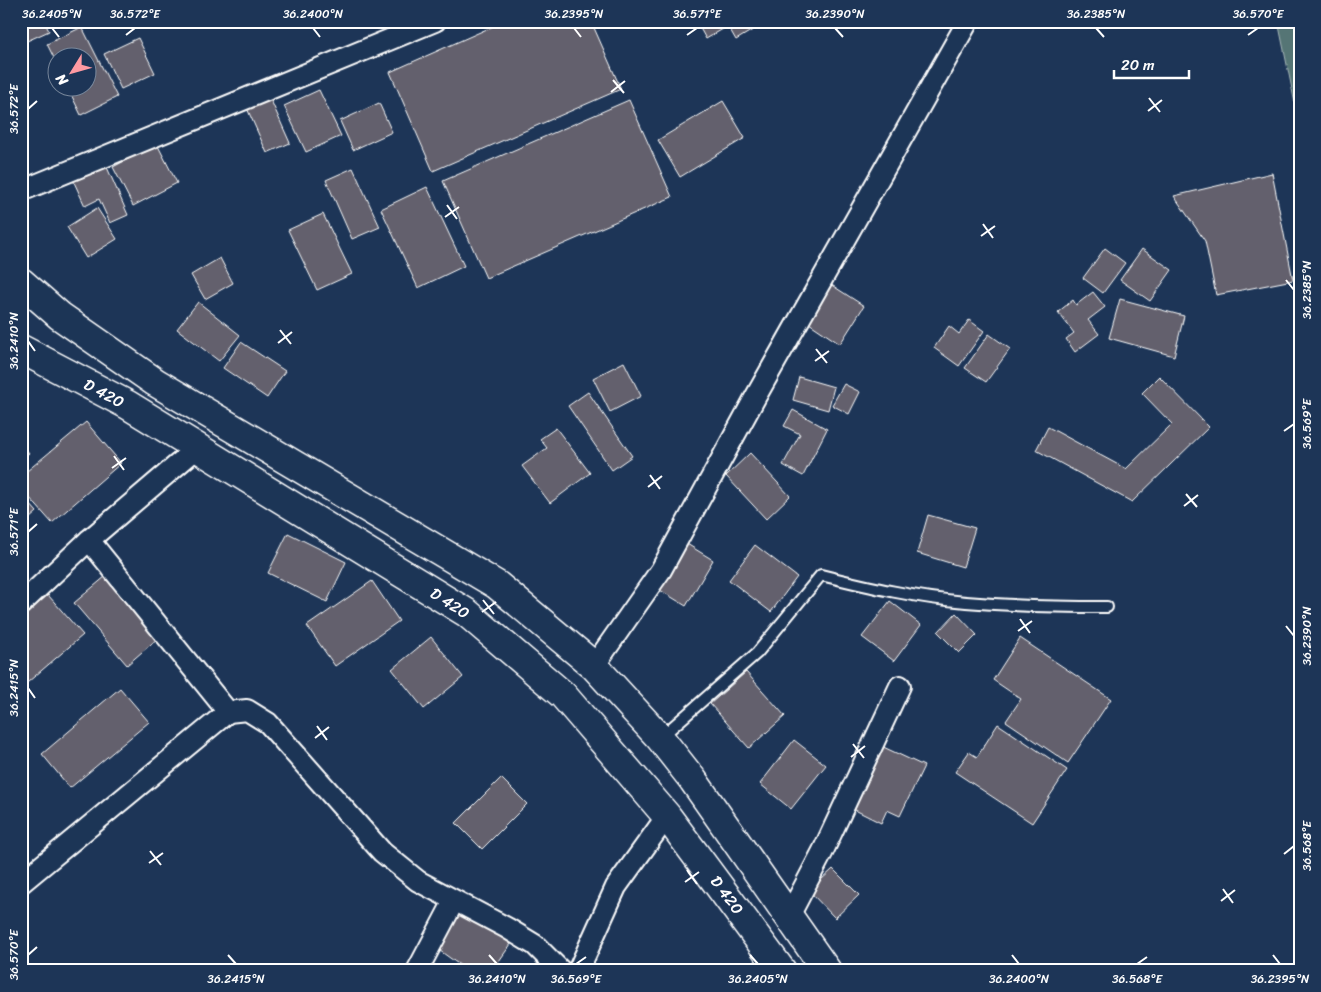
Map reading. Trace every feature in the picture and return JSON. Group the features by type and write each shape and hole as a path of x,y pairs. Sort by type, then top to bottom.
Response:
{"highway":[{"path":"21,282 60,316 155,382 497,585 594,666 660,738 693,780 827,971"},
{"name":"D 420","path":"21,349 128,405 467,613 563,695 667,816 782,971"}],"street":[{"path":"21,191 436,21"},
{"path":"594,666 661,570 761,387 968,21"},
{"path":"21,604 90,540 197,448"},
{"path":"90,540 228,712"},
{"path":"789,916 823,851 900,686"},
{"path":"21,883 228,712 247,710 268,723 382,852 418,881 535,945 561,971"},
{"path":"578,971 616,887 667,816"},
{"path":"417,971 454,901"}],"lane":[{"path":"660,738 757,652 821,575 905,594 965,602 1015,606 1107,607"}],"green space":[{"path":"1278,21 1300,21 1300,128"}],"building":[{"path":"21,21 44,21 49,31 27,41 21,30"},
{"path":"107,21 125,21 110,28"},
{"path":"505,21 591,21 621,89 433,171 390,72"},
{"path":"696,21 759,21 761,25 736,40 728,26 706,39"},
{"path":"82,27 92,48 49,48 47,44"},
{"path":"138,38 155,73 121,89 104,54"},
{"path":"98,59 117,97 81,115 73,98 98,98"},
{"path":"319,90 341,136 306,152 284,106"},
{"path":"269,96 290,143 267,153 246,106"},
{"path":"629,100 672,197 486,278 443,181"},
{"path":"723,101 745,138 680,177 658,140"},
{"path":"379,103 392,132 353,150 340,121"},
{"path":"157,144 177,183 133,206 113,167"},
{"path":"106,165 128,215 110,223 99,199 85,206 73,180"},
{"path":"353,168 380,227 352,239 326,180"},
{"path":"1272,173 1293,280 1216,295 1205,241 1174,196"},
{"path":"427,187 464,266 418,288 381,209"},
{"path":"97,208 117,239 86,258 67,227"},
{"path":"323,214 352,274 317,290 288,230"},
{"path":"1105,248 1125,263 1103,293 1083,278"},
{"path":"1142,249 1172,270 1150,301 1120,280"},
{"path":"220,258 233,283 205,299 191,275"},
{"path":"830,284 864,306 840,344 806,321"},
{"path":"1093,292 1105,307 1088,320 1099,334 1075,352 1066,339 1074,333 1058,312 1073,300 1076,305"},
{"path":"1120,299 1184,316 1174,356 1109,338"},
{"path":"198,302 240,335 219,361 177,329"},
{"path":"969,320 984,331 959,366 934,348 949,326 959,334"},
{"path":"989,334 1010,349 986,382 965,368"},
{"path":"241,342 285,371 267,398 223,368"},
{"path":"624,362 641,396 610,412 593,378"},
{"path":"1159,376 1209,427 1132,502 1036,450 1048,427 1126,469 1172,424 1142,393"},
{"path":"799,377 834,387 828,410 793,400"},
{"path":"844,384 860,392 849,414 832,405"},
{"path":"588,392 632,456 612,470 568,406"},
{"path":"793,410 827,429 803,476 783,465 800,434 784,426"},
{"path":"86,422 121,463 52,523 21,488 21,476"},
{"path":"556,428 590,473 550,503 522,466 547,448 540,439"},
{"path":"21,443 29,453 21,460"},
{"path":"750,453 790,496 766,519 726,476"},
{"path":"21,494 37,512 21,526"},
{"path":"928,515 975,528 963,567 917,553"},
{"path":"288,533 346,562 327,602 268,573"},
{"path":"682,541 713,560 686,606 655,587"},
{"path":"755,545 797,577 771,612 729,580"},
{"path":"106,576 158,638 127,665 74,603"},
{"path":"372,581 399,621 335,666 307,626"},
{"path":"48,595 83,635 21,688 21,618"},
{"path":"890,601 921,625 894,661 862,637"},
{"path":"956,613 977,635 959,653 938,632"},
{"path":"431,637 463,677 424,709 392,669"},
{"path":"1020,638 1111,699 1068,763 1006,721 1021,699 993,680"},
{"path":"746,672 785,716 749,748 710,704"},
{"path":"120,688 149,722 70,788 42,754"},
{"path":"998,724 1067,770 1032,823 955,772 969,752 977,757"},
{"path":"794,740 826,765 791,809 760,784"},
{"path":"879,745 924,766 900,816 887,810 881,823 849,807"},
{"path":"501,778 527,804 482,849 456,823"},
{"path":"833,869 859,895 835,918 809,891"},
{"path":"463,910 511,944 492,971 468,971 436,948"}]}
